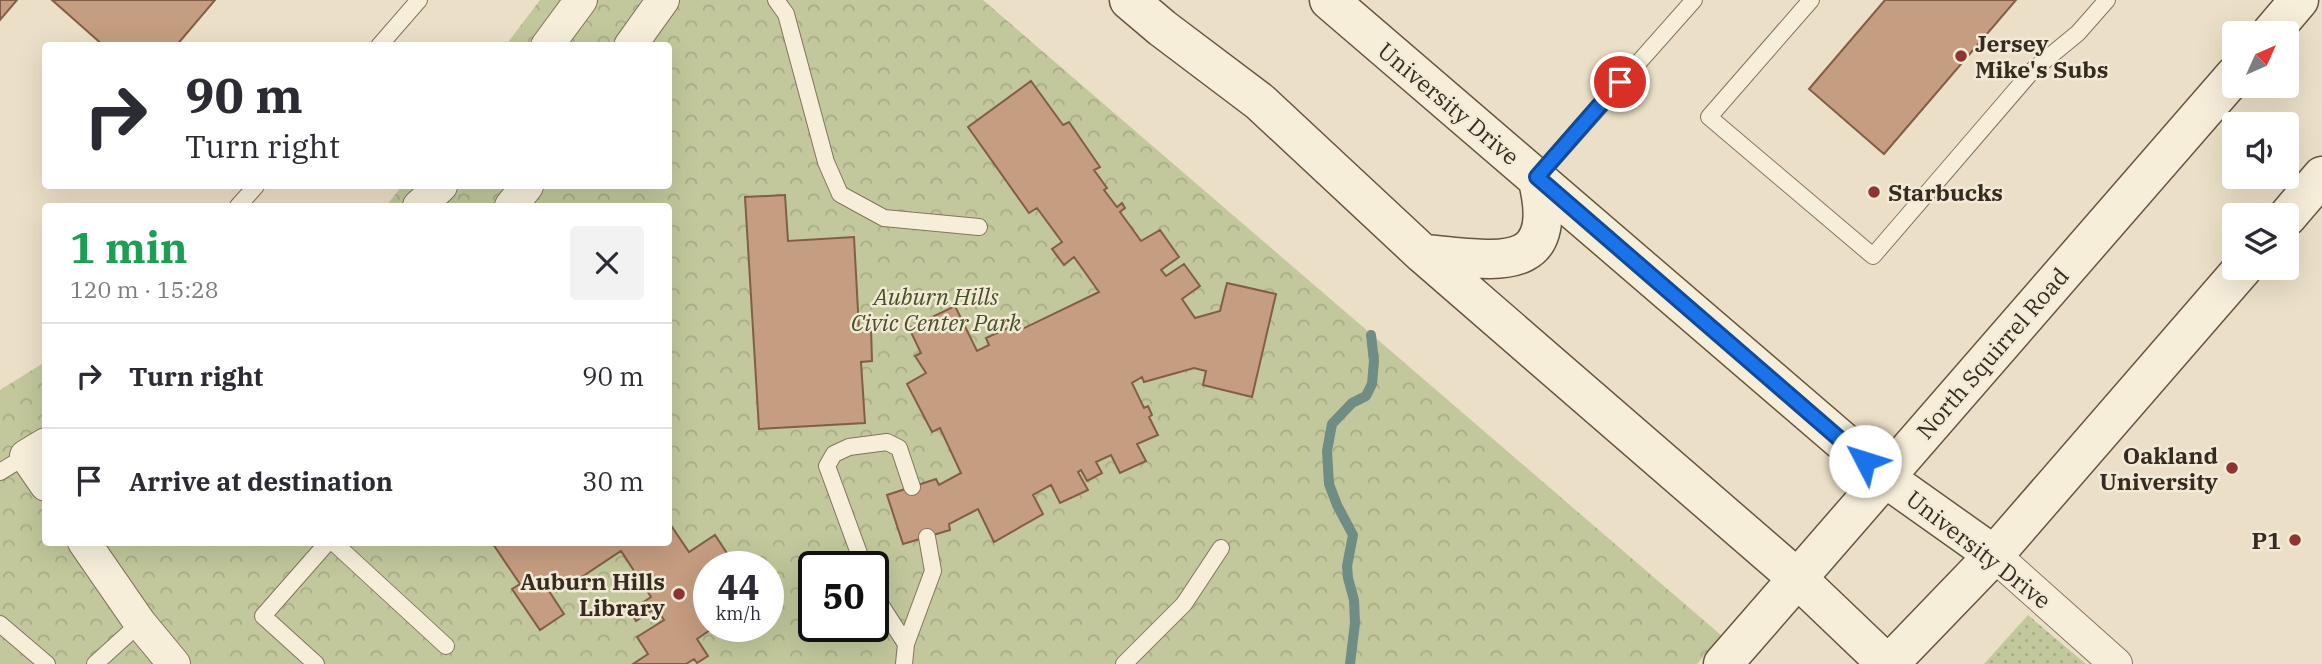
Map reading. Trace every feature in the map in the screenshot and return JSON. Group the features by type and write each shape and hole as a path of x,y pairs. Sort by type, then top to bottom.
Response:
{"main road":[{"path":"1129,0 1260,102 1423,254 1798,579 1888,664 1994,555 2233,280"},
{"name":"University Drive","path":"1329,0 1884,477 1994,555"},
{"path":"2282,21 2300,0"},
{"name":"North Squirrel Road","path":"1723,664 2222,90"},
{"path":"2298,203 2322,176"},
{"path":"1423,254 1503,259 1524,254 1537,242 1543,226 1544,211 1537,177"}],"street":[{"path":"550,42 581,0"},
{"path":"633,42 663,0"},
{"path":"422,203 438,189"},
{"path":"513,203 525,189"},
{"path":"24,457 42,480"},
{"path":"87,546 140,623 174,664"},
{"name":"University Drive","path":"1994,555 2116,664"}],"lane":[{"path":"382,42 419,0"},
{"path":"776,0 786,14 826,162 840,194 884,218 979,227"},
{"path":"1537,177 1694,0"},
{"path":"1811,0 1709,117 1872,256 2033,70 2078,33 2107,0"},
{"path":"241,203 254,189"},
{"path":"858,551 827,466 834,454 849,447 887,442 899,448 912,487"},
{"path":"904,664 905,644 933,571 927,537"},
{"path":"316,664 263,616 327,546"},
{"path":"335,546 446,646"},
{"path":"1124,664 1184,604 1221,548"},
{"path":"889,618 905,644"},
{"path":"95,664 140,623"},
{"path":"0,624 47,664"}],"green space":[{"name":"Auburn Hills Civic Center Park","path":"540,0 983,0 1722,636 1697,664 0,664 0,390 42,364 42,546 672,546 672,203 388,203 400,189 672,189 672,42 508,42"},
{"path":"2028,615 2086,664 1984,664"}],"building":[{"path":"0,0 17,0 0,20"},
{"path":"52,0 215,0 179,42 99,42"},
{"path":"1885,0 2016,0 1884,154 1809,89"},
{"path":"1031,81 1063,125 1069,122 1100,167 1094,170 1107,188 1104,190 1117,207 1122,203 1125,208 1120,212 1141,241 1160,230 1179,257 1161,270 1166,276 1184,264 1200,286 1182,299 1195,318 1220,311 1227,283 1276,294 1252,397 1203,385 1206,371 1194,368 1144,382 1142,377 1132,383 1144,408 1148,406 1152,415 1149,417 1158,435 1137,444 1146,461 1120,473 1111,455 1096,462 1102,473 1087,481 1081,470 1078,472 1088,490 1060,503 1051,485 1033,495 1043,514 994,542 978,509 949,524 950,530 903,544 887,495 936,479 939,485 961,473 940,428 932,432 907,384 926,373 915,356 921,353 909,328 955,306 977,351 989,345 986,338 1012,326 1016,332 1099,292 1074,257 1064,265 1052,249 1062,242 1037,208 1029,213 968,127"},
{"path":"785,195 788,241 854,237 859,329 871,328 872,361 861,362 865,423 759,429 745,197"},
{"name":"Auburn Hills Library","path":"672,527 689,552 715,535 726,551 693,551 693,642 699,642 708,656 697,663 694,659 686,664 633,664 648,654 637,637 664,620 656,608 636,621 630,611 651,597 621,551 571,584 568,579 549,591 564,614 540,630 512,589 520,584 494,546 672,546"}],"waterway":[{"path":"1350,664 1355,623 1354,600 1347,566 1353,535 1329,484 1327,451 1332,424 1352,403 1366,396 1372,384 1374,361 1371,335"}],"place":[{"name":"Jersey Mike's Subs","path":"1961,56"},
{"name":"Starbucks","path":"1874,192"},
{"name":"Oakland University","path":"2232,468"},
{"name":"P1","path":"2295,540"},
{"name":"Auburn Hills Library","path":"679,594"}],"route":[{"path":"1620,82 1537,177 1865,461"}]}
